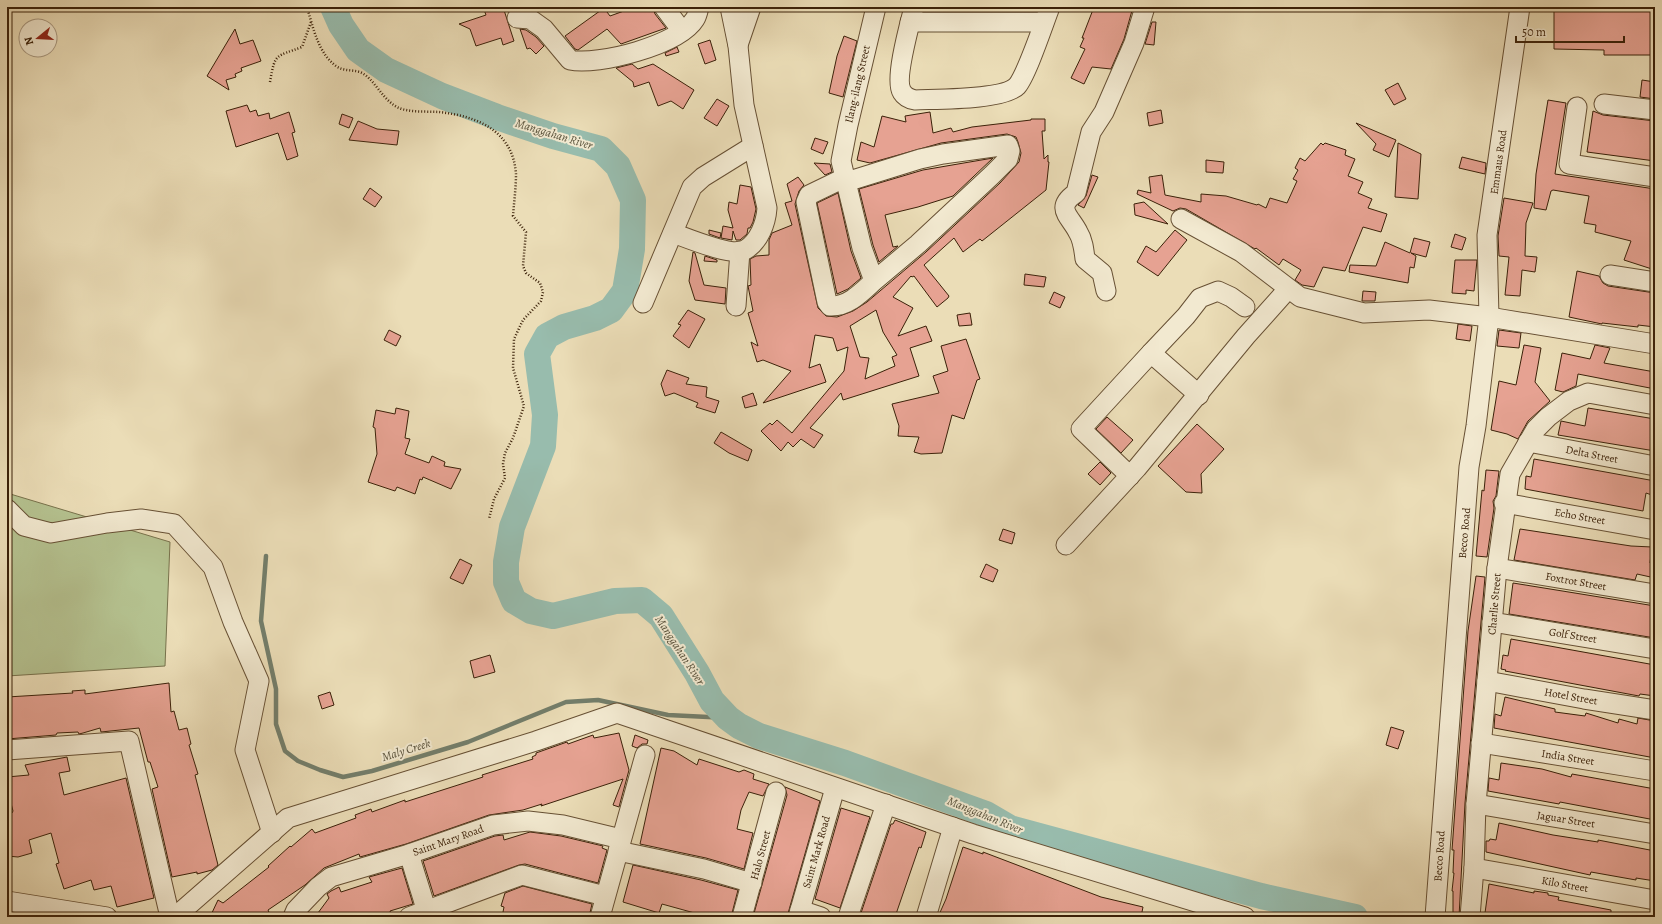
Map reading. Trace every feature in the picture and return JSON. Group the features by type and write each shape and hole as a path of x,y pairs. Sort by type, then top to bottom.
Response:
{"street":[{"path":"664,7 682,32"},
{"path":"517,18 530,19 544,29 570,60 593,61 649,48 682,32 695,19 699,7"},
{"path":"673,233 711,246 740,251 745,250 762,230 767,213 763,180 753,146 744,105 738,46 730,7"},
{"path":"738,46 751,7"},
{"name":"Ilang-ilang Street","path":"846,182 841,161 876,7"},
{"path":"1106,291 1102,273 1085,259 1078,230 1066,215 1065,205 1068,198 1076,193 1091,132 1104,112 1134,43 1146,7"},
{"name":"Emmaus Road","path":"1489,317 1487,235 1520,7"},
{"path":"912,14 1047,14 1020,82 1010,91 996,95 914,100 908,98 902,92 899,77 912,14"},
{"path":"1604,104 1655,110"},
{"path":"1577,107 1568,164 1655,177"},
{"path":"1008,145 1010,151 1008,159 992,176 918,244 874,281 854,298 836,306 830,306 827,302 806,202 809,195 840,180 846,182 920,159 943,154 1008,145"},
{"path":"643,303 692,187 703,177 753,146"},
{"path":"846,182 862,248 874,281"},
{"path":"1181,219 1241,252 1300,297 1364,313 1429,310 1489,317 1655,344"},
{"path":"736,306 740,251"},
{"path":"1610,275 1655,282"},
{"path":"1066,545 1130,476 1199,395 1246,336 1288,289"},
{"path":"1130,476 1081,429 1200,298 1218,291 1231,297 1244,307"},
{"name":"Becco Road","path":"1435,917 1469,467 1476,426 1489,317"},
{"path":"1151,353 1199,395"},
{"name":"Charlie Street","path":"1470,917 1481,743 1504,503 1510,474 1536,429 1548,417 1569,401 1588,393 1655,405"},
{"name":"Delta Street","path":"1528,442 1655,466"},
{"name":"Echo Street","path":"1504,503 1654,525"},
{"path":"7,509 24,526 51,533 107,523 141,519 174,524 213,567 233,622 259,681 245,750 272,833"},
{"name":"Foxtrot Street","path":"1497,568 1655,594"},
{"name":"Golf Street","path":"1492,622 1655,648"},
{"name":"Hotel Street","path":"1487,681 1584,699 1655,710"},
{"path":"175,917 288,818 529,743 617,713 953,827 1245,917"},
{"path":"7,750 129,741 170,917"},
{"name":"India Street","path":"1481,743 1655,771"},
{"path":"600,917 645,755"},
{"name":"Saint Mark Road","path":"799,914 835,788"},
{"name":"Halo Street","path":"742,917 776,792"},
{"path":"848,917 886,804"},
{"name":"Jaguar Street","path":"1476,804 1655,834"},
{"name":"Saint Mary Road","path":"294,917 296,910 318,887 331,877 409,854 493,825 528,821 563,825 620,845 752,882"},
{"path":"926,917 953,827"},
{"path":"409,854 427,912"},
{"name":"Kilo Street","path":"1474,868 1655,900"},
{"path":"409,917 427,912 522,875 605,896"},
{"path":"7,901 51,912 106,917"},
{"path":"799,914 821,917"}],"path":[{"path":"307,7 320,45 336,66 363,74 387,101 398,107 419,112 451,114 478,120 490,126 503,141 513,157 516,174 513,216 526,232 522,266 526,273 540,283 543,292 541,301 523,320 514,339 513,368 524,406 516,433 505,453 503,464 505,478 494,500 489,519"},
{"path":"270,82 273,62 278,55 302,47 305,44 311,22"}],"green space":[{"path":"7,493 170,542 165,666 7,676"}],"building":[{"path":"483,7 503,7 514,41 503,45 501,38 476,46 470,29 459,24 486,15"},
{"path":"635,7 653,7 655,14 666,28 621,44 607,29 578,50 575,49 565,36 604,8 610,16"},
{"path":"1094,7 1133,7 1124,39 1111,69 1092,67 1084,84 1071,78 1085,49 1080,47"},
{"path":"1554,7 1655,7 1655,55 1604,55 1604,50 1554,49"},
{"path":"1152,22 1156,22 1154,45 1145,44"},
{"path":"235,29 240,44 253,40 261,61 241,68 242,71 235,74 236,77 226,80 229,90 207,76"},
{"path":"520,29 526,30 536,37 544,46 536,54 530,48 527,49"},
{"path":"844,36 857,41 843,97 829,93 837,56"},
{"path":"710,40 716,60 705,64 698,44"},
{"path":"677,47 679,52 666,56 665,53"},
{"path":"632,64 638,69 653,64 694,90 683,109 671,101 658,106 649,82 634,87 633,82 616,68"},
{"path":"1642,80 1655,82 1655,99 1640,97"},
{"path":"1398,83 1406,99 1394,105 1385,90"},
{"path":"717,99 729,106 717,126 704,118"},
{"path":"1548,100 1566,103 1555,174 1655,189 1655,270 1624,260 1631,241 1595,232 1596,225 1584,223 1589,196 1553,190 1551,191 1546,210 1534,208 1536,174"},
{"path":"247,105 250,112 256,110 258,116 269,113 270,119 289,112 295,132 292,133 298,156 287,160 278,133 236,147 226,111"},
{"path":"1161,110 1163,123 1149,126 1147,113"},
{"path":"1593,111 1603,115 1655,121 1655,161 1587,152"},
{"path":"930,112 933,133 951,128 953,132 972,127 1031,119 1045,119 1045,131 1042,131 1044,159 1048,155 1049,162 1046,190 982,241 980,239 963,252 954,238 924,265 949,296 937,307 914,276 911,276 893,297 913,308 898,336 926,326 932,341 910,348 919,376 843,400 841,393 810,428 823,435 814,448 801,439 793,447 788,442 781,451 761,431 770,423 772,425 777,420 792,433 844,371 848,347 837,351 833,338 815,335 809,368 820,364 826,382 763,403 791,371 763,360 757,362 751,342 758,346 748,313 753,311 748,286 751,285 750,259 756,256 769,255 769,240 772,233 792,225 785,203 792,201 787,184 798,177 804,185 799,191 795,204 818,308 826,316 837,317 853,311 867,302 926,252 1000,183 1019,162 1021,153 1016,137 1007,134 941,143 870,163 857,160 861,142 874,147 882,116 906,122 905,116","holes":["876,310 883,332 897,355 892,357 895,366 865,379 869,358 860,357 850,326"]},
{"path":"342,114 353,118 349,128 339,124"},
{"path":"358,121 377,129 399,131 397,145 349,140"},
{"path":"1356,123 1396,140 1389,157 1373,150 1376,144"},
{"path":"815,138 828,142 823,154 811,149"},
{"path":"1321,143 1323,145 1325,143 1346,150 1345,155 1355,159 1348,176 1363,182 1358,193 1372,199 1368,208 1387,214 1381,232 1363,227 1345,271 1323,267 1314,287 1302,285 1295,280 1301,270 1283,259 1279,265 1256,248 1255,249 1186,209 1180,208 1173,211 1137,194 1138,190 1151,193 1149,177 1162,175 1165,195 1201,202 1201,194 1226,196 1257,205 1258,204 1266,208 1270,198 1287,203 1297,181 1293,179 1298,170 1295,168 1300,158 1305,161"},
{"path":"1398,143 1421,154 1418,199 1395,197"},
{"path":"1462,157 1486,163 1485,174 1459,168"},
{"path":"993,158 953,196 885,215 893,247 898,246 879,262 873,245 859,189 923,170"},
{"path":"1206,160 1224,162 1223,173 1206,172"},
{"path":"814,163 830,164 832,172 825,175"},
{"path":"1092,175 1098,177 1084,208 1078,205 1086,196"},
{"path":"740,185 751,187 756,209 753,222 750,228 748,228 747,234 740,240 736,240 733,231 732,240 721,238 723,226 733,228 728,210 729,202 737,204"},
{"path":"370,188 382,197 375,207 363,199"},
{"path":"838,193 851,251 861,278 848,289 837,294 817,203"},
{"path":"1504,198 1533,203 1526,223 1525,256 1537,257 1535,272 1522,270 1520,296 1505,295 1509,257 1499,256 1498,236"},
{"path":"1144,202 1168,224 1135,215 1134,204"},
{"path":"709,230 721,233 720,238 709,234"},
{"path":"1175,230 1187,240 1158,276 1137,262 1146,246 1156,252"},
{"path":"1455,234 1466,238 1462,250 1451,247"},
{"path":"1414,238 1430,242 1426,257 1411,253 1416,256 1414,268 1410,267 1408,283 1349,272 1350,265 1376,266 1385,242 1410,253"},
{"path":"693,252 695,253 704,285 726,288 725,304 695,300 689,281"},
{"path":"705,256 717,260 717,262 704,261"},
{"path":"1455,260 1477,260 1474,291 1466,290 1466,294 1452,293"},
{"path":"1577,271 1599,276 1603,283 1608,286 1655,293 1655,327 1602,324 1569,317"},
{"path":"1025,274 1046,277 1044,287 1024,285"},
{"path":"1363,291 1376,292 1375,301 1362,301"},
{"path":"1054,292 1065,297 1060,308 1049,303"},
{"path":"688,310 705,319 689,348 673,336 681,325 678,324"},
{"path":"970,313 972,325 959,326 957,315"},
{"path":"1458,324 1472,326 1470,341 1456,339"},
{"path":"389,330 401,336 396,346 384,340"},
{"path":"1499,330 1521,333 1519,348 1497,346"},
{"path":"966,339 980,379 977,380 964,419 952,415 942,453 921,454 914,452 919,437 898,436 899,426 892,404 939,393 933,376 948,371 941,346"},
{"path":"1524,345 1541,348 1535,382 1550,401 1528,421 1518,439 1507,434 1491,430 1499,381 1516,385"},
{"path":"1595,345 1610,348 1604,363 1655,372 1655,389 1578,374 1576,386 1563,392 1555,390 1562,353 1590,359"},
{"path":"667,370 689,378 686,384 707,387 706,397 719,401 715,413 696,407 698,403 674,393 665,396 661,384"},
{"path":"753,393 757,405 745,408 742,397"},
{"path":"396,408 409,411 405,438 410,439 405,454 429,463 432,456 445,462 444,466 461,469 451,489 423,477 422,480 420,479 415,494 397,487 395,491 368,482 377,454 375,428 373,427 376,410 395,414"},
{"path":"1588,408 1655,419 1655,451 1558,435 1561,421 1585,426"},
{"path":"1107,417 1133,440 1121,453 1096,429"},
{"path":"1197,424 1224,449 1201,474 1202,493 1186,492 1158,466"},
{"path":"721,432 752,450 748,461 729,453 714,443"},
{"path":"1534,459 1655,481 1652,495 1646,493 1643,511 1525,489 1526,476 1531,477"},
{"path":"1100,462 1111,473 1100,485 1088,474"},
{"path":"1486,470 1499,471 1496,496 1493,501 1494,508 1487,557 1476,556 1482,490 1484,491"},
{"path":"1003,529 1015,533 1012,544 999,540"},
{"path":"1520,529 1631,546 1652,547 1650,563 1655,564 1655,578 1637,574 1635,580 1514,560"},
{"path":"460,559 472,565 463,584 450,578"},
{"path":"986,564 998,570 993,582 980,577"},
{"path":"1476,576 1485,577 1465,803 1459,917 1453,917 1452,891 1454,850 1452,850 1468,631"},
{"path":"1513,583 1655,606 1655,638 1509,614"},
{"path":"1511,639 1655,665 1655,696 1640,694 1639,696 1505,671 1506,670 1501,669 1503,655 1508,656"},
{"path":"490,655 495,672 474,678 470,661"},
{"path":"169,683 171,712 174,711 179,730 187,728 191,744 189,745 198,774 195,775 218,865 212,870 197,874 197,872 172,877 152,789 158,787 150,762 148,762 139,728 101,732 100,728 79,734 78,732 57,733 56,735 7,739 7,697 73,693 72,691 85,690 85,694"},
{"path":"330,692 334,705 322,709 318,696"},
{"path":"1505,697 1555,709 1555,712 1585,716 1586,713 1618,723 1619,719 1637,724 1638,718 1655,721 1655,758 1494,728 1495,714 1501,716"},
{"path":"1391,727 1404,731 1398,749 1386,745"},
{"path":"619,733 629,770 619,807 613,805 623,779 541,806 542,804 523,810 489,815 406,844 360,857 359,854 324,868 305,885 268,910 271,917 210,917 218,900 223,903 269,867 268,866 290,846 291,847 312,829 315,833 356,818 355,815 371,809 372,812 405,800 405,802 483,777 482,775 533,759 532,757 536,755 536,753 567,742 568,744 593,735 594,738"},
{"path":"635,735 648,740 647,744 642,744 637,748 632,746"},
{"path":"661,748 674,751 697,765 699,759 739,772 744,770 754,774 753,779 769,784 763,796 749,792 741,810 737,829 753,833 744,869 706,858 640,844"},
{"path":"67,757 70,771 59,773 64,795 126,778 154,898 117,907 111,886 94,890 91,880 64,889 56,864 59,863 51,833 29,840 32,853 18,857 7,856 7,813 12,813 13,811 7,788 7,777 29,775 25,765"},
{"path":"1501,763 1542,769 1571,777 1572,774 1655,789 1655,820 1560,802 1559,804 1488,791 1489,778 1499,780"},
{"path":"785,787 820,801 787,917 753,917 787,795"},
{"path":"841,808 870,817 840,908 815,899"},
{"path":"895,820 926,832 921,848 919,847 895,917 874,917 861,913 891,824 893,824"},
{"path":"1499,823 1553,835 1598,842 1598,840 1655,851 1655,881 1636,878 1636,880 1591,872 1590,875 1486,852 1486,841 1489,841 1490,839 1496,840"},
{"path":"530,832 561,836 603,846 602,848 607,850 598,883 525,864 434,896 423,861 495,836 503,835 504,840"},
{"path":"963,847 983,854 983,852 1101,897 1143,907 1141,917 938,917 946,899"},
{"path":"633,865 738,890 731,917 709,917 662,904 659,913 623,902"},
{"path":"402,868 413,904 390,911 392,917 315,917 329,898 327,894 331,891 339,887 341,892 372,882 369,877"},
{"path":"1489,884 1534,893 1534,891 1548,893 1548,895 1559,897 1558,900 1611,910 1611,917 1572,917 1557,913 1556,917 1508,917 1485,913"},
{"path":"523,886 592,904 589,917 502,917 504,907 501,906 505,893"}],"waterway":[{"name":"Manggahan River","path":"333,7 341,25 358,50 386,70 442,96 497,117 553,136 601,149 618,166 633,200 632,249 625,291 611,310 595,318 564,327 547,336 537,354 545,415 543,446 512,527 506,562 506,582 514,601 531,611 553,616 615,601 642,600 661,616 697,673 712,701 728,718 739,726 759,736 845,763 986,814 1010,828 1261,896 1355,917"},
{"name":"Maly Creek","path":"266,556 261,621 276,689 276,724 285,751 298,761 320,770 343,777 372,771 468,742 566,702 598,700 668,715 728,718"}]}
